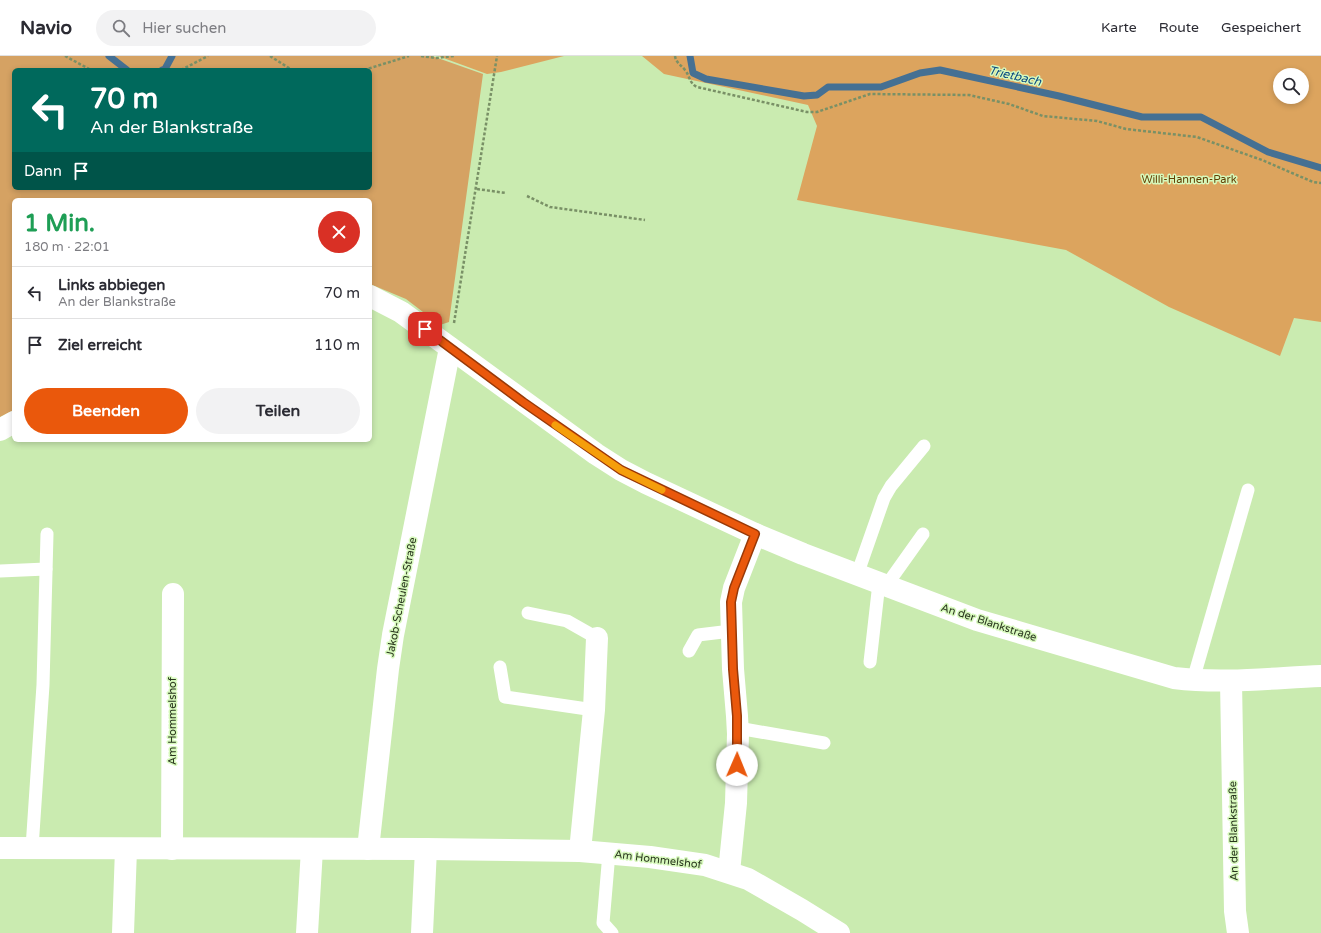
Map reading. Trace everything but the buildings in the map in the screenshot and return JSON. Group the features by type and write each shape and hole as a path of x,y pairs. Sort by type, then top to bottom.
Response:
{"street":[{"name":"An der Blankstraße","path":"372,297 395,308 523,402 621,470 755,534 803,554 977,620 1174,678 1231,681 1321,676"},
{"name":"Jakob-Scheulen-Straße","path":"368,849 393,635 450,348"},
{"path":"0,430 12,423"},
{"path":"729,872 736,803 738,728 733,669 732,595 755,534"},
{"name":"Am Hommelshof","path":"172,849 173,594"},
{"path":"580,851 594,710 597,638"},
{"name":"An der Blankstraße","path":"1231,681 1235,911 1238,933"},
{"name":"Am Hommelshof","path":"0,848 426,849 580,851 682,860 705,864 748,879 766,888 839,933"},
{"path":"122,933 126,848"},
{"path":"307,933 312,849"},
{"path":"422,933 426,849"}],"lane":[{"path":"857,575 884,498 924,446"},
{"path":"1193,680 1248,490"},
{"path":"32,848 43,685 46,534"},
{"path":"870,662 882,585 923,534"},
{"path":"0,571 46,569"},
{"path":"528,613 567,621 597,638"},
{"path":"689,651 698,635 732,631"},
{"path":"500,667 505,698 594,710"},
{"path":"738,728 824,743"},
{"path":"609,853 603,923 612,933"}],"path":[{"path":"65,56 87,68"},
{"path":"185,68 208,56"},
{"path":"270,56 289,68"},
{"path":"370,68 409,56"},
{"path":"421,56 436,58 454,56"},
{"path":"450,348 477,189 497,56"},
{"path":"675,56 676,61 686,72 690,81 697,87 807,112 817,112 870,94 969,95 1009,104 1043,116 1097,121 1126,129 1197,137 1262,160 1313,182 1321,183"},
{"path":"477,189 506,193"},
{"path":"527,196 550,207 645,220"}],"shaded area":[{"path":"0,56 432,56 483,74 449,322 440,325 406,299 372,285 372,198 12,198 12,411 0,417"}],"green space":[{"path":"438,56 564,56 501,72 487,74"},
{"name":"Willi-Hannen-Park","path":"642,56 1321,56 1321,322 1294,318 1280,356 1169,307 1066,250 797,200 817,126 808,105 664,74"}],"waterway":[{"name":"Trietbach","path":"109,56 124,68"},
{"name":"Trietbach","path":"166,68 172,56"},
{"name":"Trietbach","path":"690,56 693,73 706,79 804,96 817,95 828,87 881,87 920,73 940,70 1059,96 1142,117 1201,117 1268,152 1321,168"}],"slow traffic":[{"path":"555,425 621,470 662,490"}],"route":[{"path":"425,329 523,402 621,470 755,534 734,588 731,602 733,669 738,734 737,765"}]}
